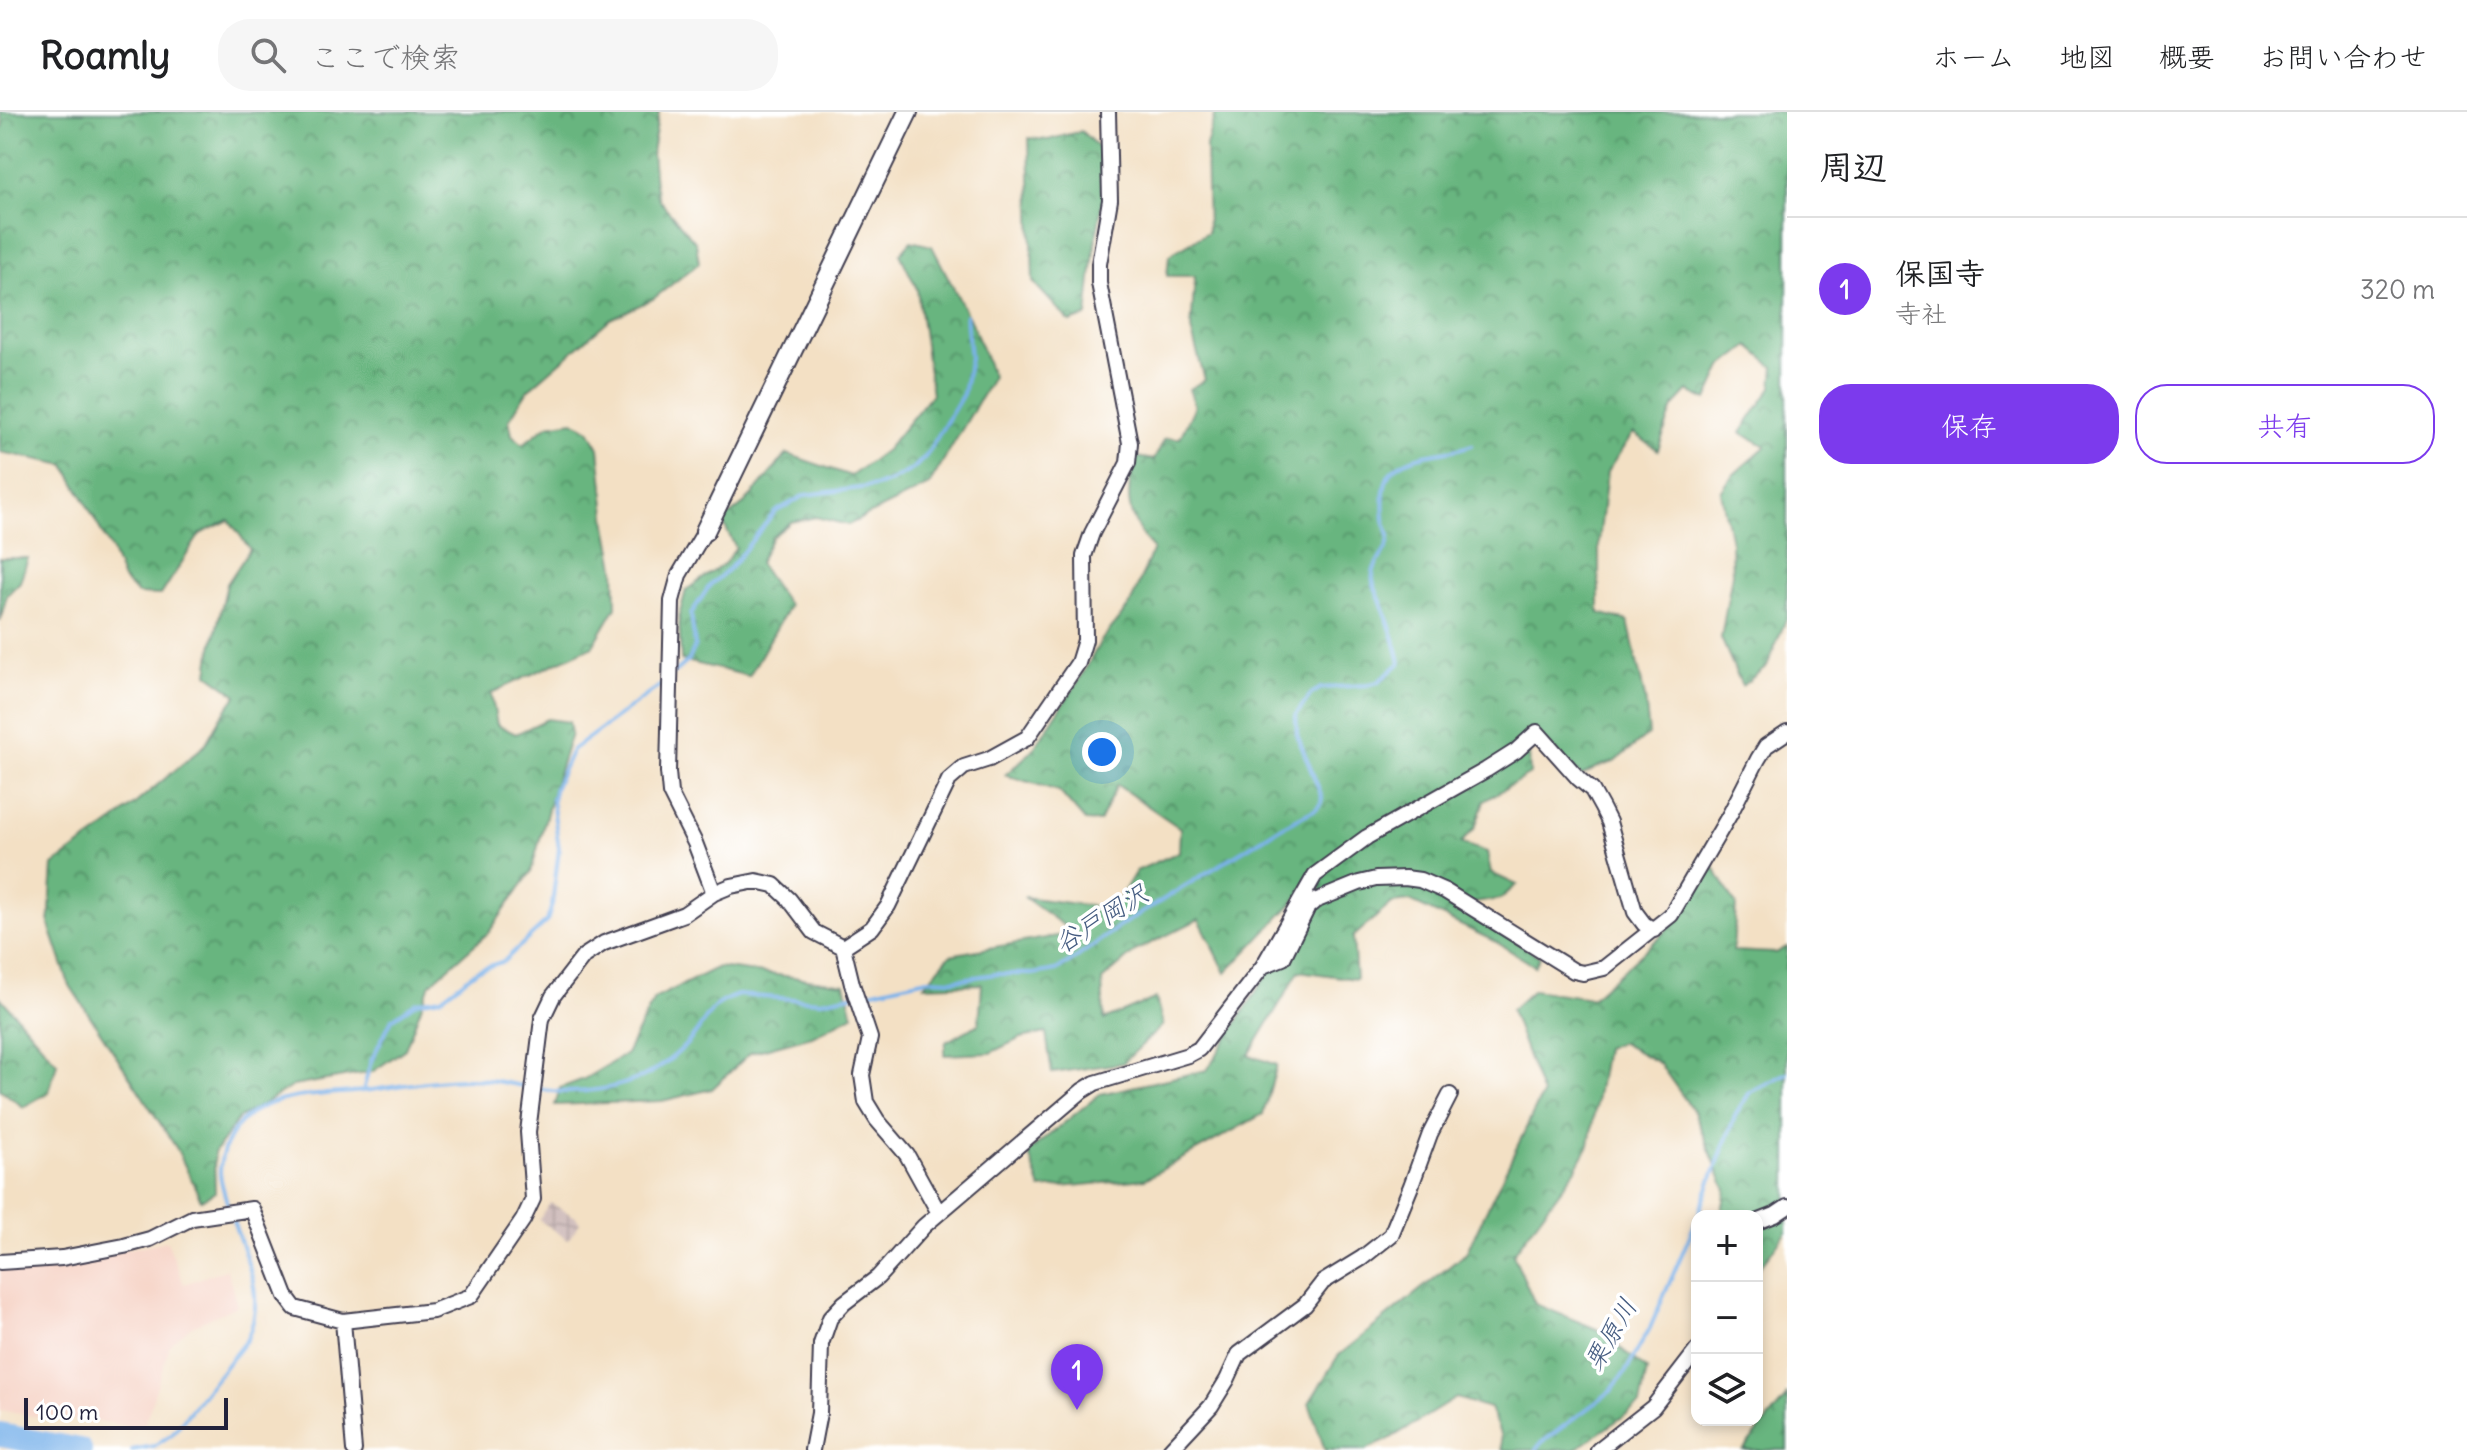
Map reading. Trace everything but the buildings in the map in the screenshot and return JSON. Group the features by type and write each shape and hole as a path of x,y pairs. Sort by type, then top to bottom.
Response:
{"street":[{"path":"714,893 695,843 670,793 672,601 679,575 705,531 908,112"},
{"path":"843,947 872,928 888,906 949,780 964,767 1000,754 1027,738 1078,663 1085,640 1084,556 1092,533 1128,463 1130,443 1099,283 1099,264 1110,200 1108,112"},
{"path":"812,1450 819,1413 821,1344 830,1318 844,1303 878,1277 924,1226 1088,1087 1199,1049 1263,966 1308,882 1323,868 1367,837 1516,751 1537,732 1592,790 1609,822 1635,912 1644,924 1654,930"},
{"path":"1263,966 1283,958 1308,907 1315,901 1359,883 1405,878 1433,884 1574,971 1583,973 1604,968 1671,915 1766,746 1787,732"},
{"path":"0,1262 62,1258 124,1246 150,1239 192,1218 252,1209 290,1305 295,1308 343,1321 433,1311 471,1296 523,1220 533,1199 528,1132 542,1019 553,996 584,956 604,943 684,914 714,893 746,882 774,885 814,932 843,947 870,1038 862,1075 866,1102 907,1155 939,1213"},
{"path":"1170,1450 1211,1406 1239,1354 1305,1305 1323,1282 1362,1258 1391,1235 1430,1134 1450,1095"},
{"path":"1763,1220 1787,1207"},
{"path":"343,1321 354,1450"},
{"path":"1598,1450 1653,1407 1694,1354"}],"shaded area":[{"path":"550,1203 576,1217 580,1223 568,1240 539,1220"},
{"path":"167,1241 184,1284 227,1269 237,1306 190,1327 170,1345 145,1423 129,1427 0,1410 0,1269 64,1264"}],"green space":[{"path":"0,112 659,112 652,152 659,200 696,243 699,263 653,299 610,319 528,390 509,420 512,435 523,444 548,425 573,421 589,430 599,448 615,567 616,607 593,646 491,693 497,725 516,734 547,719 569,722 571,734 531,872 489,932 430,984 405,1049 372,1072 293,1086 238,1119 214,1153 215,1192 201,1200 177,1149 69,984 49,925 53,865 112,823 205,745 237,695 208,674 227,584 250,549 229,520 200,534 161,595 138,594 123,580 111,549 65,465 0,452 0,131 3,127"},
{"path":"1787,112 1787,617 1767,666 1742,686 1721,638 1732,574 1731,542 1721,492 1732,476 1766,446 1741,433 1772,387 1774,367 1749,346 1722,367 1707,400 1688,391 1673,407 1658,450 1633,433 1607,472 1599,542 1599,613 1628,621 1645,698 1649,734 1614,762 1581,776 1546,742 1529,752 1530,774 1484,801 1475,828 1461,843 1487,852 1491,873 1517,885 1500,899 1462,905 1540,957 1535,966 1496,942 1410,901 1392,903 1353,937 1356,979 1299,971 1249,1055 1277,1065 1263,1114 1145,1179 1041,1189 1028,1152 1100,1094 1207,1070 1323,885 1306,889 1226,973 1199,919 1137,950 1102,980 1104,1020 1156,998 1163,1025 1123,1063 1052,1073 1046,1033 1021,1038 990,1053 944,1055 946,1042 979,1024 982,984 924,986 950,955 1074,933 1024,897 1113,909 1136,871 1179,852 1180,828 1117,785 1099,822 1085,821 1059,791 1005,775 1032,751 1101,641 1130,605 1153,549 1133,517 1130,483 1136,457 1154,460 1165,438 1180,438 1195,406 1189,389 1205,380 1191,330 1195,276 1167,276 1169,255 1208,232 1206,146 1215,113"},
{"path":"1081,131 1102,151 1104,191 1087,316 1070,322 1033,282 1029,138 1048,140"},
{"path":"911,241 932,246 973,326 993,377 929,485 848,525 816,517 791,522 772,537 759,563 789,606 749,676 681,660 679,616 686,590 724,564 736,548 722,521 745,503 787,454 851,476 886,450 932,394 917,289 900,254"},
{"path":"0,558 28,558 20,582 7,595 0,621"},
{"path":"1714,867 1736,905 1733,951 1776,953 1787,947 1787,1232 1763,1262 1763,1210 1722,1210 1726,1190 1694,1112 1659,1063 1620,1042 1605,1048 1589,1145 1576,1169 1513,1254 1535,1304 1597,1329 1647,1370 1640,1405 1574,1450 1502,1450 1500,1434 1490,1408 1456,1398 1386,1441 1365,1450 1325,1450 1309,1403 1338,1356 1466,1253 1542,1095 1511,1010 1533,990 1592,998 1664,933"},
{"path":"718,967 845,984 853,1015 812,1036 750,1053 712,1089 662,1101 555,1105 560,1088 584,1079 626,1054 654,999"},
{"path":"0,997 57,1063 49,1092 23,1107 0,1089"},
{"path":"1787,1394 1787,1450 1743,1450 1763,1426"}],"waterway":[{"path":"674,673 689,660 695,646 691,614 710,585 730,568 775,512 805,495 876,486 891,481 913,469 926,456 963,394 970,358 966,315"},
{"name":"谷戸岡沢","path":"860,994 927,979 954,980 1056,970 1117,928 1281,827 1316,809 1322,797 1297,735 1296,715 1311,694 1321,688 1378,682 1400,663 1373,581 1374,569 1389,537 1384,514 1386,481 1392,471 1410,459 1472,445"},
{"path":"229,1209 220,1173 221,1161 229,1140 242,1121 261,1107 283,1100 363,1091 371,1061 392,1019 417,1002 441,998 478,970 504,961 547,921 559,849 552,799 572,750 665,682"},
{"name":"谷戸岡沢","path":"363,1091 467,1079 563,1092 610,1087 642,1077 666,1063 687,1044 714,1008 738,995 821,1001 852,995"},
{"name":"栗原川","path":"1700,1210 1735,1116 1750,1092 1787,1073"},
{"name":"谷戸岡沢","path":"132,1450 154,1446 172,1434 247,1339 253,1323 255,1293 232,1217"},
{"name":"栗原川","path":"1536,1450 1541,1443 1611,1391 1626,1371 1650,1328 1691,1233"},
{"name":"栗原川","path":"0,1435 80,1450"}],"place":[{"name":"保国寺","path":"1077,1410"}]}
